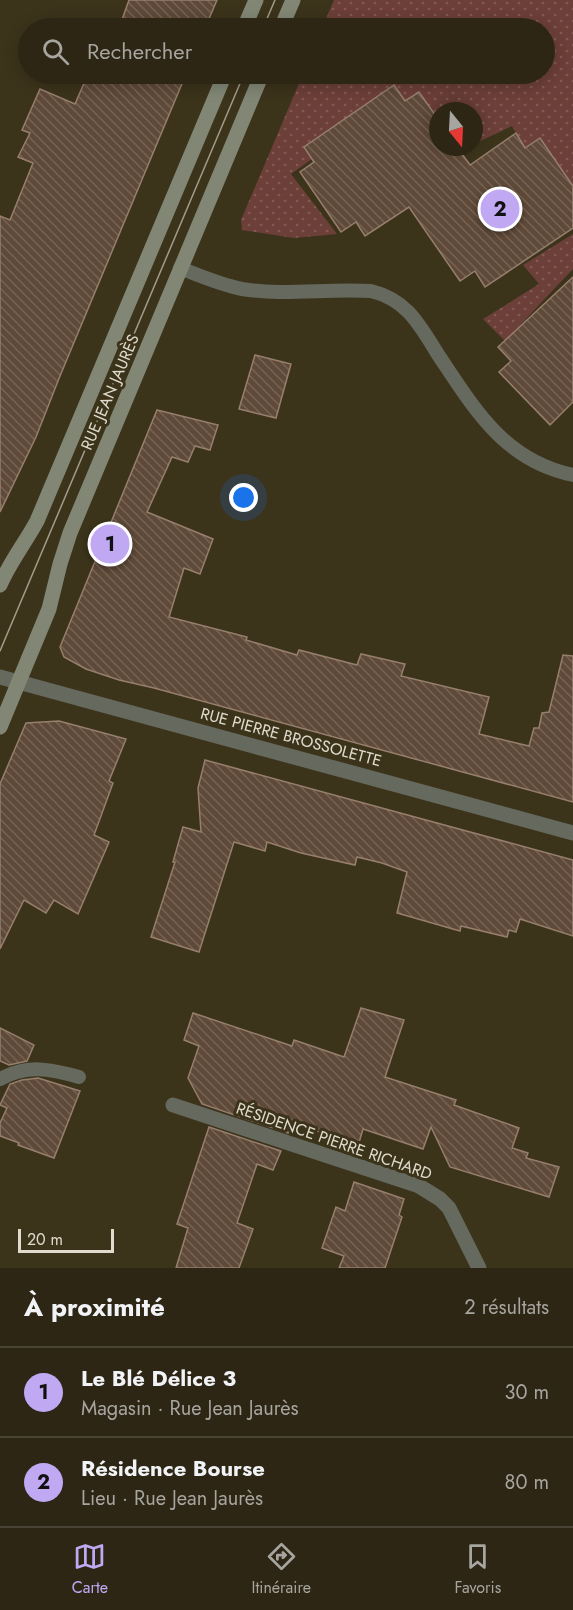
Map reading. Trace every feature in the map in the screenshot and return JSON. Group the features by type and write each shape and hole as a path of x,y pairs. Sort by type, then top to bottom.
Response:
{"main road":[{"path":"248,18 256,0"},
{"path":"285,18 293,0"},
{"name":"RUE JEAN JAURÈS","path":"0,585 37,521 221,84"},
{"name":"RUE JEAN JAURÈS","path":"0,727 49,609 66,544 258,84"}],"street":[{"name":"RUE PIERRE BROSSOLETTE","path":"0,677 573,833"},
{"name":"RÉSIDENCE PIERRE RICHARD","path":"173,1105 419,1186 431,1192 449,1208 479,1268"}],"lane":[{"path":"180,268 231,286 260,291 360,291 382,294 394,300 411,314 466,396 484,419 514,450 540,465 573,475"},
{"path":"0,1079 18,1072 38,1069 53,1070 79,1077"}],"shaded area":[{"path":"334,0 573,0 573,186 540,138 525,148 512,126 483,140 483,102 429,102 429,106 419,92 405,101 394,85 304,147 312,159 291,174 337,234 294,238 242,230 241,220 299,84 555,84 555,18 326,18"},
{"path":"573,234 573,269 505,341 483,319 539,284 523,265"}],"building":[{"path":"129,0 217,0 209,18 123,18"},
{"path":"84,84 182,84 36,437 0,512 0,216 10,220 33,163 18,157 30,133 22,130 40,89 75,104"},
{"path":"394,85 405,101 419,92 429,106 429,156 464,156 470,165 516,133 525,148 540,138 573,186 573,228 485,287 475,271 460,281 409,207 365,236 356,222 341,232 300,172 314,162 304,147"},
{"path":"573,277 573,402 550,425 499,372 511,361 498,347"},
{"path":"255,355 291,364 276,418 239,409"},
{"path":"157,410 218,425 210,450 195,446 188,462 172,457 147,512 213,539 200,574 184,568 169,617 247,637 246,640 297,655 299,650 357,665 361,654 405,664 401,676 489,697 479,734 529,746 534,728 539,728 542,713 549,712 563,655 573,656 573,802 119,680 86,669 64,657 60,647"},
{"path":"59,721 126,739 109,781 113,783 94,835 109,842 78,914 54,900 46,913 24,900 0,949 0,784 26,723"},
{"path":"205,760 573,860 573,936 520,919 516,932 509,930 507,937 461,926 460,931 397,913 407,872 357,857 355,865 301,853 267,842 265,851 234,842 199,952 151,937 175,862 173,862 183,827 201,832 198,788"},
{"path":"361,1008 404,1020 385,1077 456,1100 454,1105 519,1128 512,1148 528,1153 526,1158 559,1167 549,1197 450,1167 431,1127 423,1149 363,1129 358,1146 292,1122 288,1133 202,1104 188,1078 199,1046 184,1040 193,1013 292,1046 294,1040 344,1057"},
{"path":"0,1028 34,1045 27,1061 9,1065 0,1061"},
{"path":"38,1078 80,1091 54,1158 0,1136 0,1123 7,1108 0,1105 10,1084"},
{"path":"209,1127 281,1151 273,1170 257,1164 237,1223 253,1229 239,1268 176,1268 188,1228 177,1224"},
{"path":"354,1182 404,1199 399,1215 402,1217 385,1268 339,1268 344,1256 322,1248 336,1207 345,1211"}],"tram line":[{"path":"267,18 275,0"},
{"path":"0,651 240,84"}],"place":[{"name":"Résidence Bourse","path":"500,209"},
{"name":"Le Blé Délice 3","path":"110,544"}]}
